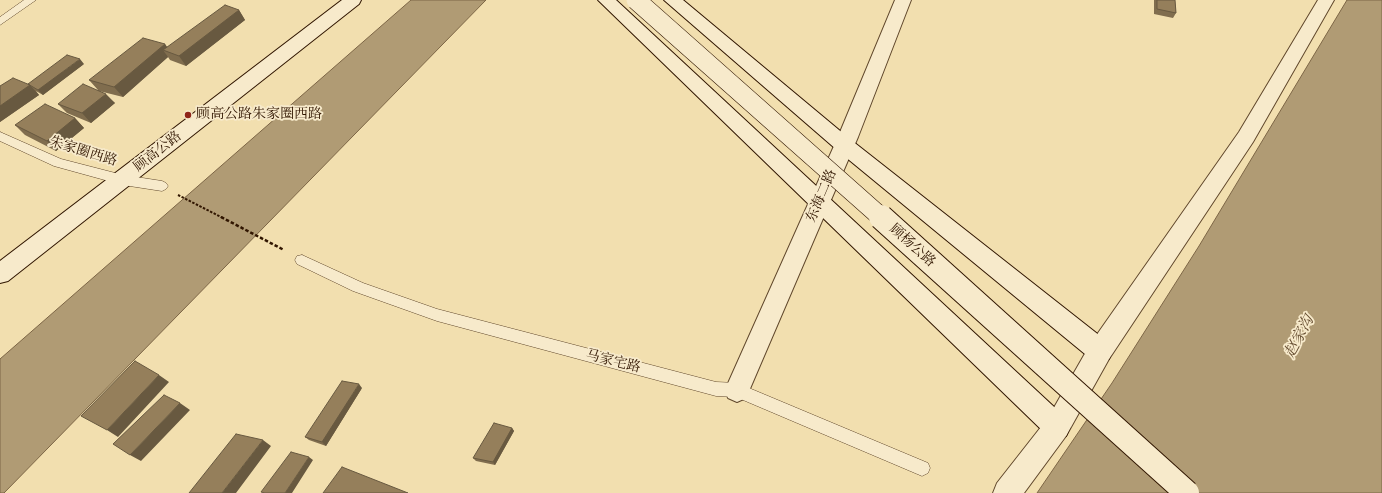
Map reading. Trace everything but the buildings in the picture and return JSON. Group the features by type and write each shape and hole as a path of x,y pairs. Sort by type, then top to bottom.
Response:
{"street":[{"name":"顾高公路","path":"0,274 353,0"},
{"path":"606,0 1056,427"},
{"name":"顾杨公路","path":"636,0 1015,337 1187,493"},
{"path":"672,0 844,145 1100,351"},
{"name":"东海二路","path":"738,390 844,145 902,0"},
{"path":"1007,493 1056,427 1100,351 1246,137 1326,0"}],"lane":[{"path":"0,22 31,0"},
{"name":"朱家圈西路","path":"0,136 58,163 123,180 162,186"},
{"name":"马家宅路","path":"302,260 358,287 437,316 478,328 716,389 738,390 922,468"}],"path":[{"path":"162,186 302,260"}],"water":[{"path":"411,0 486,0 4,493 0,493 0,359"},
{"name":"赵家沟","path":"1347,0 1382,0 1382,493 1037,493 1112,383 1199,246"}],"place":[{"name":"顾高公路朱家圈西路","path":"188,115"}]}
